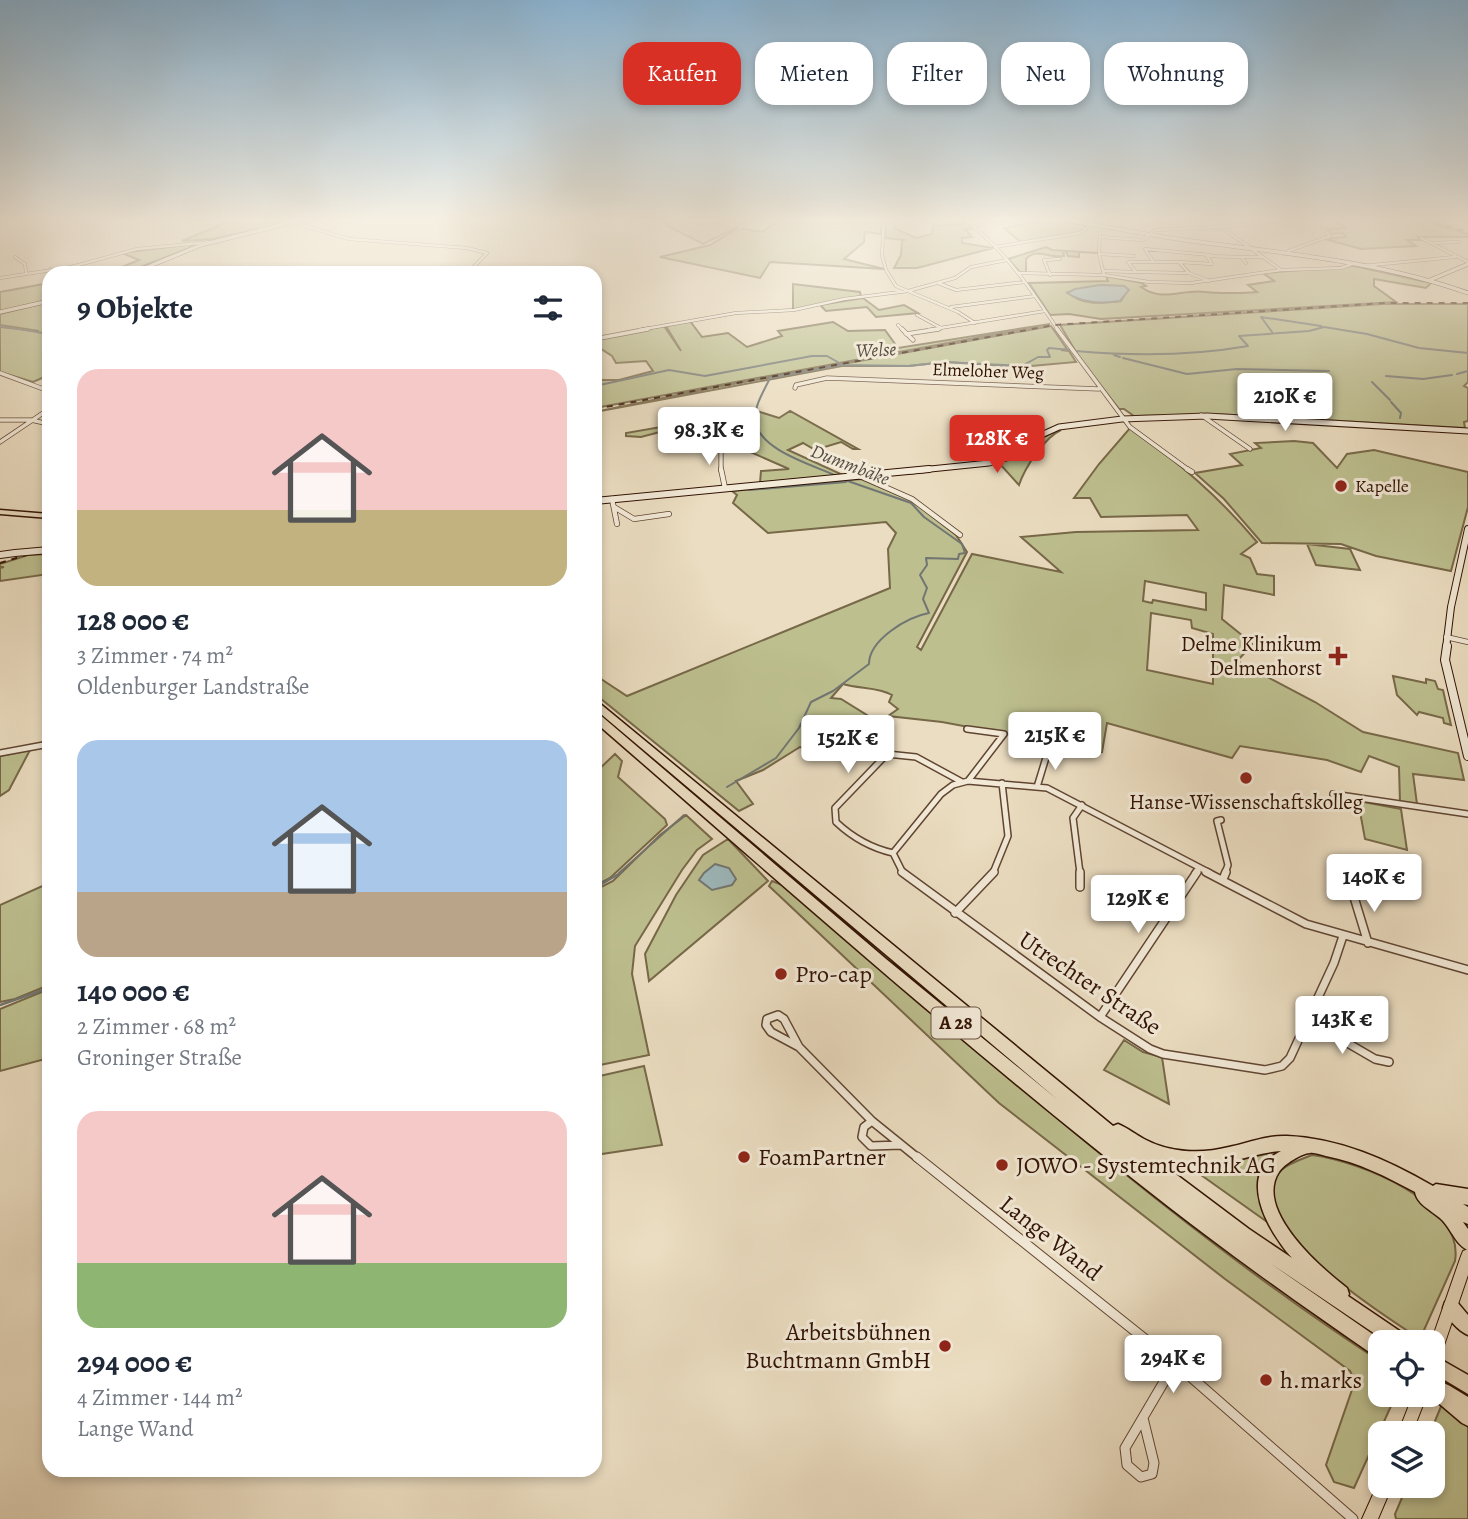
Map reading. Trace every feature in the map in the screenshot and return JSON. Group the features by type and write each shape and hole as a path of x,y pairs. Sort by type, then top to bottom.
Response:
{"highway":[{"path":"0,514 42,517"},
{"name":"A 28","path":"602,710 1113,1154 1290,1288 1368,1341"},
{"name":"A 28","path":"602,722 1085,1114 1243,1235 1382,1330"},
{"path":"1085,1114 1103,1120 1147,1150 1178,1158 1215,1158 1285,1143 1360,1158 1427,1189 1468,1197"},
{"path":"1307,1146 1289,1152 1269,1169 1265,1185 1267,1203 1276,1226 1296,1253 1332,1288 1361,1308 1379,1328"},
{"path":"1407,1181 1449,1216 1468,1242"},
{"path":"1427,1189 1468,1216"},
{"path":"1451,1308 1468,1327"},
{"path":"1445,1371 1468,1385"},
{"path":"1445,1393 1468,1407"},
{"path":"1445,1399 1468,1416"}],"main road":[{"path":"0,312 42,303"},
{"path":"602,502 613,503 724,488 989,463 1006,458 1039,436 1059,427 1122,419 1201,415 1467,431"},
{"path":"1468,529 1446,637 1445,660 1468,757"},
{"path":"0,555 42,551"},
{"path":"1443,1330 1468,1256"},
{"path":"1410,1421 1416,1407"},
{"path":"1370,1519 1379,1498"}],"street":[{"path":"602,338 736,313 794,310 844,299 912,290"},
{"path":"1031,290 1122,419 1137,433 1192,472"},
{"path":"908,291 975,323"},
{"path":"948,308 1035,296"},
{"path":"906,334 1045,311"},
{"path":"917,315 941,328"},
{"path":"898,325 913,340"},
{"path":"0,373 42,388"},
{"name":"Elmeloher Weg","path":"795,388 803,382 827,378 1100,389"},
{"path":"28,425 31,419 42,413"},
{"path":"1201,415 1250,449"},
{"path":"0,420 31,419 42,423"},
{"path":"0,442 28,425 39,422"},
{"path":"721,443 721,476 724,488"},
{"path":"860,476 912,499 960,535"},
{"path":"613,503 634,519 670,514"},
{"path":"613,503 617,524"},
{"path":"1446,637 1468,642"},
{"path":"965,781 1004,734 967,729"},
{"path":"0,753 42,745"},
{"path":"1037,787 1048,751"},
{"path":"965,781 912,755 896,752 887,754 835,808 836,822 875,850 893,853 947,787 965,781 1037,787 1056,792 1306,924 1468,970"},
{"path":"955,913 996,870 1008,836 1002,783"},
{"path":"1333,794 1468,814"},
{"path":"1080,887 1079,856 1073,818 1082,806"},
{"path":"1221,820 1217,821 1228,865 1223,879"},
{"name":"Utrechter Straße","path":"893,853 901,871 909,879 1100,1017 1150,1049 1163,1054 1265,1070 1282,1066 1290,1058 1308,1020 1343,936"},
{"path":"1100,1017 1199,868"},
{"path":"1354,882 1350,884 1368,943"},
{"path":"1308,1020 1375,1059 1389,1062"},
{"name":"Lange Wand","path":"799,1047 872,1121 1175,1363 1353,1519"},
{"path":"872,1121 863,1128 862,1137 871,1146 902,1145"},
{"path":"1143,1418 1154,1463 1152,1474 1141,1477 1127,1465 1125,1448 1175,1363"}],"green space":[{"path":"42,290 42,302 0,311 0,292"},
{"path":"793,290 842,290 860,292 861,296 793,310"},
{"path":"1034,290 1078,290 1068,292 1079,300 1100,303 1121,301 1124,296 1120,290 1146,290 1165,295 1198,291 1257,292 1254,290 1379,290 1396,302 1101,319 1069,314 1050,315"},
{"path":"863,298 879,310 904,305 918,313 876,317 867,307 826,311 820,305"},
{"path":"42,304 42,378 33,382 0,372 0,327 39,331 0,325 0,314"},
{"path":"1383,304 1468,304 1468,382 1464,386 1468,388 1468,421 1464,422 1465,428 1215,414 1134,416 1124,409 1119,409 1082,362 1060,325"},
{"path":"690,321 702,337 728,333 747,347 782,336 778,331 833,322 848,331 885,330 898,348 1050,324 602,407 602,380 619,380 653,371 646,361 616,363 612,356 602,350 602,339 664,326 681,351 666,326"},
{"path":"1051,326 1067,349 1061,350 1069,351 1076,362 1020,367 946,362 908,366 842,366 602,411"},
{"path":"757,411 779,418 790,411 858,449 841,442 815,450 803,443 788,450 843,475 760,483 761,471 789,469 748,451 733,426 675,428 641,437 626,436 626,433 707,419 757,418"},
{"path":"1130,428 1166,454 1228,510 1257,542 1241,554 1250,558 1257,574 1274,576 1274,595 1224,585 1222,619 1253,644 1237,661 1315,702 1363,732 1458,753 1464,780 1413,774 1417,804 1400,802 1399,767 1369,756 1361,772 1327,760 1240,746 1232,758 1107,723 1102,752 942,722 888,716 898,709 889,702 892,695 843,684 831,698 841,699 870,717 832,756 800,747 763,770 736,781 753,804 739,811 602,700 602,680 627,696 890,588 888,549 896,533 886,522 768,533 733,503 737,495 732,491 861,479 913,501 956,535 967,552 917,647 921,650 972,554 1061,572 1021,537 1076,532 1198,530 1187,515 1101,517 1090,498 1074,498","holes":["1145,581 1206,593 1206,610 1153,600 1152,603 1143,601","1151,613 1191,620 1192,628 1213,634 1213,684 1147,670"]},
{"path":"1061,430 1036,453 1019,485 999,463 1045,437"},
{"path":"1255,443 1313,443 1337,468 1347,454 1374,450 1468,472 1468,507 1451,571 1376,556 1341,544 1262,543 1224,499 1195,473 1242,465 1230,454 1261,448"},
{"path":"1307,544 1350,549 1360,570 1316,565"},
{"path":"42,554 42,575 0,581 0,568 4,567 0,567 0,564 28,555"},
{"path":"1393,676 1426,683 1426,679 1435,681 1438,689 1443,690 1451,725 1444,723 1443,718 1419,712 1417,715 1397,695"},
{"path":"30,750 9,790 0,796 0,756"},
{"path":"615,754 622,761 618,777 665,819 667,825 602,882 602,766"},
{"path":"1358,801 1401,809 1407,850 1365,839"},
{"path":"686,815 712,839 697,850 682,870 635,946 632,974 649,1055 602,1065 602,886 613,881 660,835"},
{"path":"728,839 768,881 649,981 645,954 676,895 703,855"},
{"path":"772,881 790,888 1005,1074 1151,1195 1226,1253 1368,1353 1368,1407 1391,1407 1384,1421 1368,1421 1368,1457 1354,1488 1334,1482 1326,1465 1355,1381 1350,1371 1225,1279 999,1103 769,886"},
{"path":"42,886 42,988 0,1002 0,905"},
{"path":"42,992 42,1060 0,1071 0,1009"},
{"path":"1124,1040 1143,1052 1162,1057 1169,1104 1104,1070"},
{"path":"644,1066 662,1145 602,1154 602,1075"},
{"path":"1266,1154 1269,1160 1265,1167 1270,1224 1194,1170"},
{"path":"1312,1155 1356,1166 1381,1176 1427,1203 1443,1220 1454,1240 1455,1261 1424,1330 1406,1330 1378,1311 1324,1270 1301,1246 1283,1222 1273,1199 1276,1177 1297,1161"},
{"path":"1445,1406 1468,1422 1468,1519 1396,1519 1395,1514 1402,1498 1445,1498 1445,1421 1435,1421 1441,1407"}],"water":[{"path":"1073,290 1129,290 1120,301 1106,302 1086,301 1067,293"},
{"path":"715,864 729,868 736,879 732,885 712,890 699,880"}],"waterway":[{"name":"Welse","path":"1272,332 1261,317 1321,326"},
{"name":"Welse","path":"0,326 42,333"},
{"name":"Welse","path":"1076,351 1119,354 1205,352 1248,346 1239,336 1309,331 1324,327 1367,334 1419,348 1468,353"},
{"name":"Dummbäke","path":"602,384 669,370 705,376 812,356 827,356 843,365 909,366 945,362 1022,366 1038,357 1050,357 1047,350 1049,348 1070,350"},
{"name":"Welse","path":"1114,355 1120,357"},
{"name":"Welse","path":"1123,358 1187,374 1237,369 1329,371"},
{"name":"Dummbäke","path":"837,476 775,448 758,430 755,413 770,378 840,365"},
{"name":"Welse","path":"1457,374 1468,371"},
{"name":"Welse","path":"1386,376 1423,379 1452,375"},
{"path":"1372,382 1390,400"},
{"path":"1391,402 1401,413 1400,418"},
{"name":"Dummbäke","path":"727,787 776,758 799,728 811,702 833,691 869,664 875,646 882,638 910,619 929,613 923,599 927,588 920,575 927,565 926,558 958,559 959,554 965,553 962,544 924,517 911,503 842,479"},
{"path":"749,490 846,482"},
{"name":"Dummbäke","path":"619,873 684,815"},
{"name":"Dummbäke","path":"602,884 622,872"},
{"name":"Dummbäke","path":"0,1005 42,990"}],"railway":[{"path":"602,408 1054,325 1385,303 1468,303"},
{"path":"0,563 42,550"}],"place":[{"name":"Kapelle","path":"1341,486"},
{"name":"Delme Klinikum Delmenhorst","path":"1338,656"},
{"name":"Hanse-Wissenschaftskolleg","path":"1246,778"},
{"name":"Pro-cap","path":"781,974"},
{"name":"FoamPartner","path":"744,1157"},
{"name":"JOWO ‑ Systemtechnik AG","path":"1002,1165"},
{"name":"Arbeitsbühnen Buchtmann GmbH","path":"945,1346"},
{"name":"h.marks","path":"1266,1380"}]}
